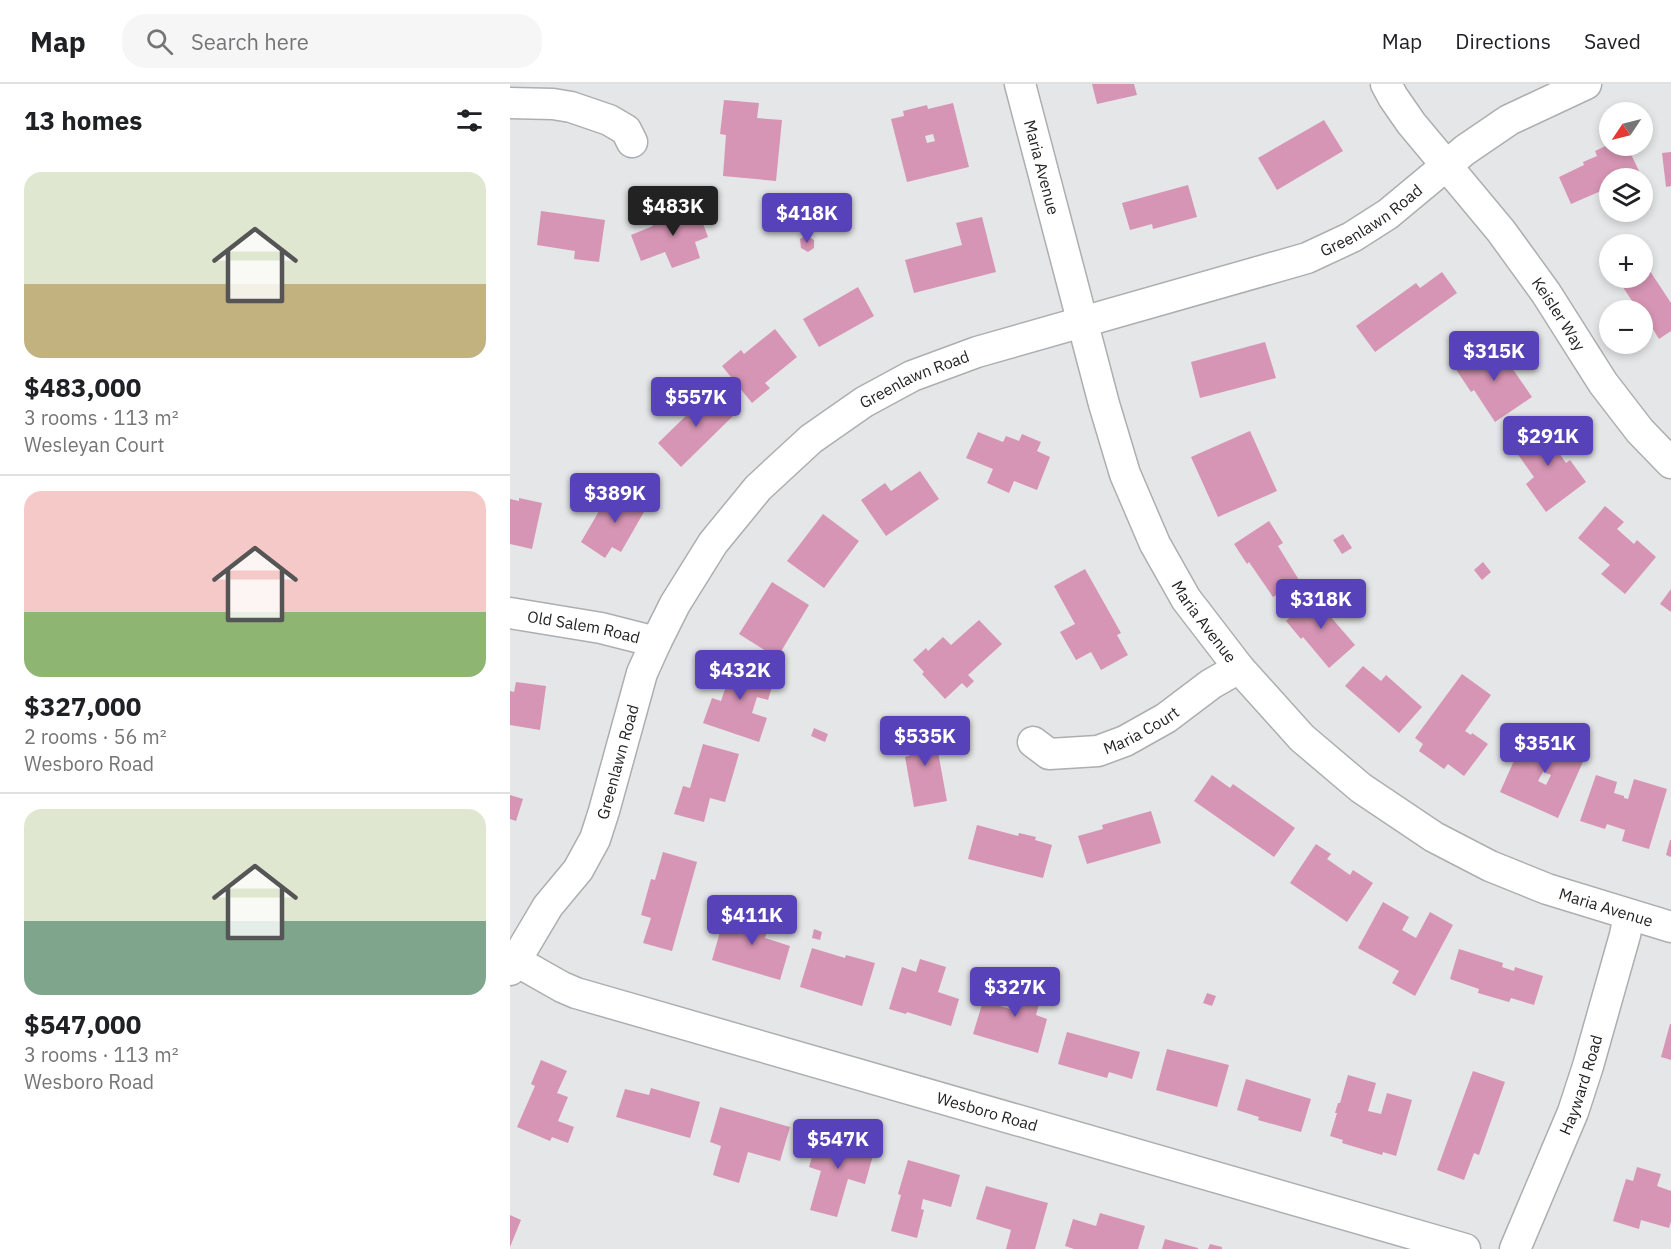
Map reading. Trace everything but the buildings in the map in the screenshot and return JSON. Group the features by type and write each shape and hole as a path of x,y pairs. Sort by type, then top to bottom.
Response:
{"street":[{"name":"Maria Avenue","path":"1020,84 1104,404 1125,474 1155,544 1186,599 1239,668 1302,738 1361,788 1434,837 1490,866 1547,890 1671,927"},
{"name":"Keisler Way","path":"1386,84 1412,123 1501,231 1539,284 1603,383 1640,431 1671,463"},
{"name":"Greenlawn Road","path":"513,966 548,906 578,870 594,839 604,811 642,673 675,604 713,543 758,488 811,439 864,402 912,376 977,352 1307,258 1352,237 1388,214 1447,165 1509,120 1586,84"},
{"path":"510,103 553,104 580,110 609,120 626,130 632,142"},
{"name":"Old Salem Road","path":"510,613 601,628 656,642"},
{"name":"Maria Court","path":"1033,742 1049,754 1098,751 1125,741 1166,718 1211,684 1239,668"},
{"name":"Hayward Road","path":"1515,1249 1573,1112 1588,1066 1629,915"},
{"name":"Wesboro Road","path":"513,966 576,993 1465,1249"}]}
